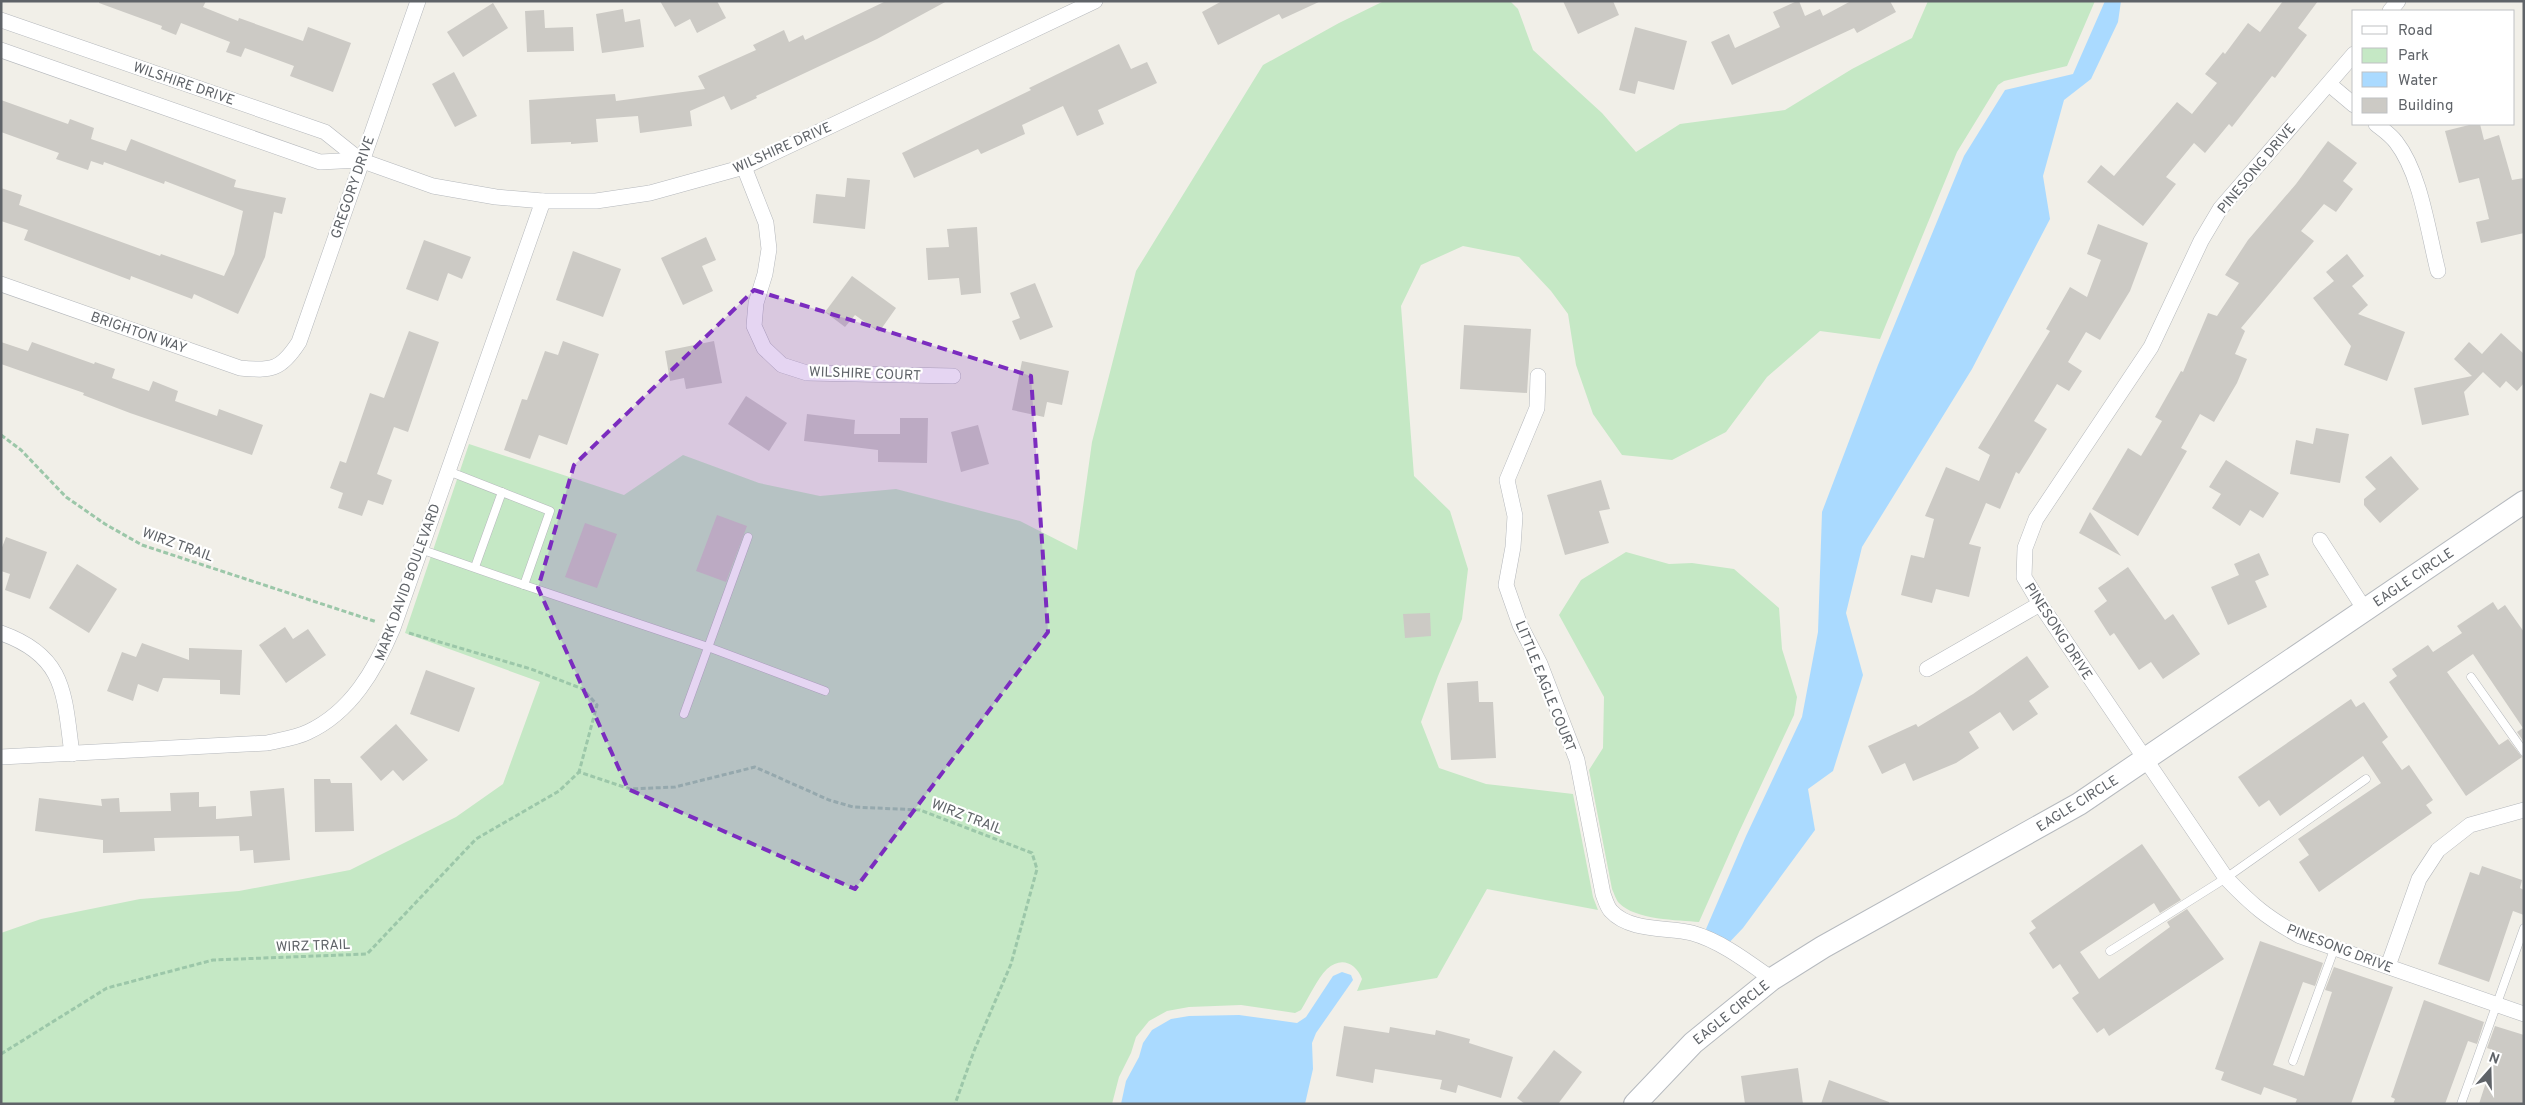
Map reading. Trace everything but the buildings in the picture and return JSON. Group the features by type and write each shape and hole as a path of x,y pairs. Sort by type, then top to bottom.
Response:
{"street":[{"name":"GREGORY DRIVE","path":"278,368 290,356 299,342 360,160 418,1"},
{"name":"WILSHIRE DRIVE","path":"1,20 324,132 360,160 433,186 496,197 543,201 596,201 650,193 744,166 1094,1"},
{"name":"WILSHIRE DRIVE","path":"1,50 320,162 360,160"},
{"name":"PINESONG DRIVE","path":"2352,56 2220,209 2201,241 2151,347 2036,519 2025,548 2024,577 2040,604 2226,878 2254,907 2270,920 2300,936 2524,1014"},
{"path":"2329,84 2352,103"},
{"path":"2377,125 2395,140 2406,158 2416,183 2438,271"},
{"name":"WILSHIRE COURT","path":"744,166 766,224 769,249 765,274 756,303 754,326 764,348 782,365 807,373 953,376"},
{"name":"MARK DAVID BOULEVARD","path":"1,757 267,743 307,732 340,709 354,696 377,665 393,628 543,201"},
{"name":"BRIGHTON WAY","path":"1,284 240,368 261,370 278,368"},
{"name":"LITTLE EAGLE COURT","path":"1538,376 1538,408 1508,480 1515,516 1513,547 1506,584 1520,625 1540,664 1577,760 1603,894 1610,911 1623,919 1657,930 1692,933 1737,954 1772,979"},
{"name":"EAGLE CIRCLE","path":"1635,1104 1693,1043 1772,979 1823,948 2072,809 2524,502"},
{"path":"2320,540 2365,610"},
{"path":"1927,669 2040,604"},
{"path":"1,633 14,638 39,653 55,670 64,694 72,754"},
{"path":"2388,966 2419,880 2438,850 2470,825 2524,810"}],"lane":[{"path":"448,471 550,511 524,585"},
{"path":"474,567 502,492"},
{"path":"684,714 748,537"},
{"path":"420,549 708,647 825,691"},
{"path":"2471,676 2524,752"},
{"path":"2110,952 2226,878 2366,779"},
{"path":"2461,1104 2524,928"},
{"path":"2293,1062 2335,948"}],"path":[{"name":"WIRZ TRAIL","path":"1,435 21,450 66,497 105,524 142,545 377,623"},
{"path":"407,632 530,669 583,689 598,705 579,772"},
{"name":"WIRZ TRAIL","path":"1,1054 107,988 213,960 367,954 476,838 559,791 579,772 630,789 675,787 755,767 829,800 853,807 920,810 1032,852 1037,869 1011,964 974,1051 955,1104"}],"highlighted area":[{"path":"754,290 1031,376 1048,632 855,889 628,789 538,588 574,465"}],"green space":[{"path":"1384,1 1510,1 1518,9 1533,50 1602,113 1636,152 1680,124 1785,110 1852,69 1912,38 1928,1 2095,1 2067,66 2004,81 1998,85 1957,152 1880,339 1820,331 1767,377 1726,432 1672,460 1622,455 1593,414 1576,365 1568,314 1551,291 1519,257 1463,246 1421,265 1401,306 1414,476 1450,511 1468,569 1462,619 1421,722 1439,768 1486,784 1573,794 1593,897 1598,910 1487,889 1437,978 1357,991 1362,979 1352,965 1343,962 1332,965 1323,973 1301,1010 1295,1013 1241,1005 1189,1007 1167,1011 1149,1021 1136,1037 1131,1053 1119,1077 1112,1104 1,1104 1,933 41,919 140,899 239,891 350,870 456,817 503,784 540,682 405,633 469,444 624,495 683,455 759,483 820,496 896,489 1020,521 1077,550 1092,442 1136,271 1263,65 1339,23"},
{"path":"1626,552 1669,564 1692,563 1734,569 1779,608 1782,649 1797,697 1794,715 1699,922 1669,920 1635,913 1619,903 1612,889 1589,770 1603,748 1604,697 1559,615 1581,580"}],"water":[{"path":"2105,1 2121,1 2118,22 2091,79 2064,100 2043,176 2050,219 1972,369 1862,547 1846,613 1863,675 1833,771 1808,789 1815,830 1743,928 1724,948 1706,929 1746,836 1802,717 1818,632 1822,512 1878,365 1964,156 2005,90 2073,74"},
{"path":"1342,972 1351,975 1353,980 1316,1033 1312,1043 1313,1069 1305,1104 1121,1104 1126,1081 1139,1057 1143,1043 1152,1030 1171,1019 1189,1016 1239,1015 1297,1023 1306,1017 1333,976"}]}
